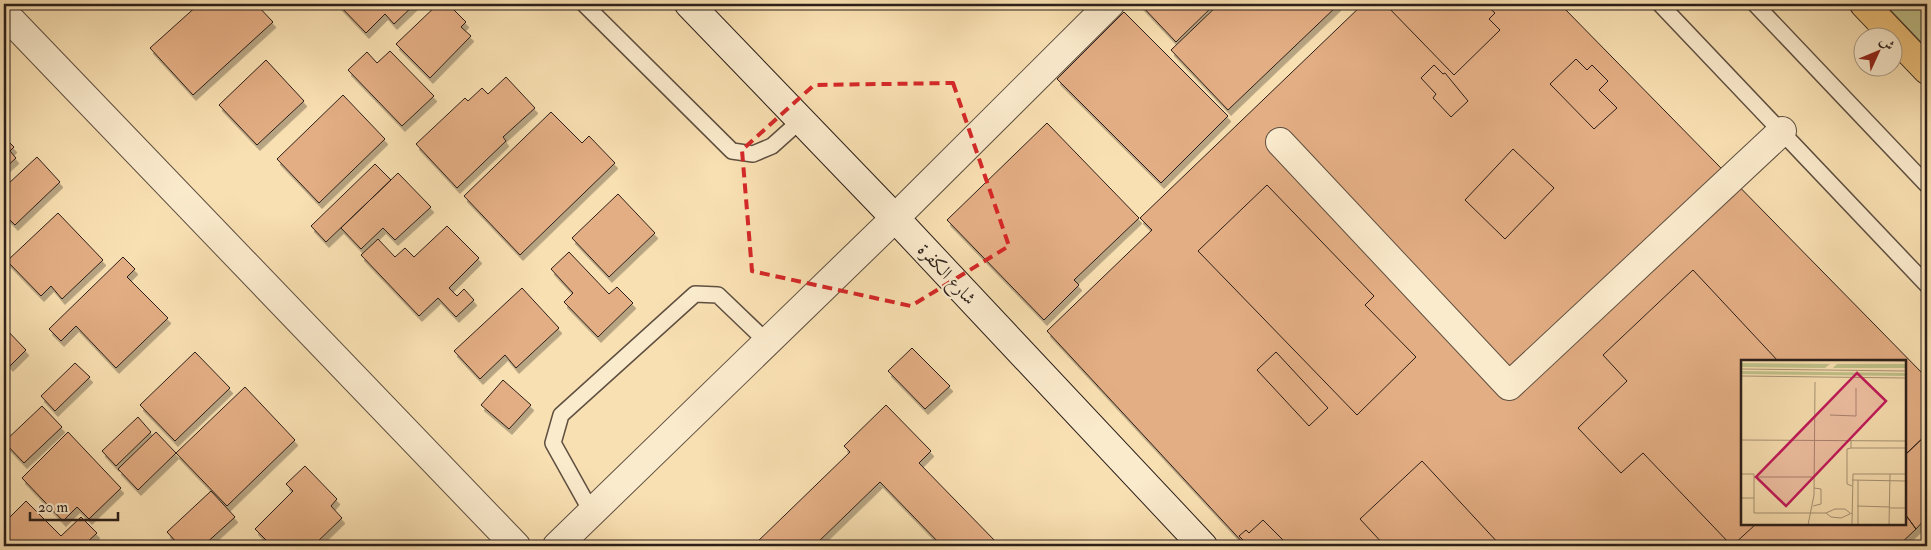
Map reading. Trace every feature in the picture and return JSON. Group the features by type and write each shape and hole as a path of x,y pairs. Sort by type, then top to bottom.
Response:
{"highway":[{"path":"1864,4 1927,70"}],"street":[{"name":"شارع الكفرة","path":"689,4 1203,546"},
{"path":"557,546 894,218 1110,4"},
{"path":"4,13 516,546"},
{"path":"1280,142 1509,386 1782,131"}],"lane":[{"path":"584,4 732,151 753,154 772,146 801,120"},
{"path":"1660,4 1927,285"},
{"path":"1755,4 1927,185"},
{"path":"592,513 553,443 561,415 695,294 718,295 766,341"}],"highlighted area":[{"path":"953,83 1009,246 911,306 752,271 742,150 814,85"}],"green space":[{"path":"1885,4 1927,4 1927,48"}],"building":[{"path":"199,4 256,4 273,22 193,95 150,48"},
{"path":"338,4 415,4 394,24 385,14 366,33"},
{"path":"438,4 448,4 466,22 461,27 471,36 430,78 396,44"},
{"path":"1140,4 1215,4 1176,42"},
{"path":"1219,4 1338,5 1228,110 1171,50"},
{"path":"1363,4 1560,4 1927,378 1927,434 1906,454 1906,360 1741,360 1741,525 1906,525 1906,515 1916,529 1898,546 1246,546 1047,331 1152,230 1140,218"},
{"path":"1385,4 1485,4 1495,13 1489,19 1500,30 1454,75"},
{"path":"1124,12 1228,116 1161,183 1057,79"},
{"path":"390,51 434,96 402,126 348,70 367,52 377,63"},
{"path":"1576,59 1587,70 1592,65 1608,81 1599,90 1617,108 1594,129 1550,84"},
{"path":"266,60 304,101 257,145 219,105"},
{"path":"1434,65 1443,74 1445,73 1468,101 1451,117 1433,98 1436,94 1421,78"},
{"path":"506,77 535,108 503,137 506,141 457,188 416,144 465,98 468,101 482,88 488,94"},
{"path":"343,95 385,139 319,203 277,159"},
{"path":"551,112 582,143 589,136 615,163 520,255 464,196"},
{"path":"1047,123 1139,218 1074,280 1079,285 1044,320 947,220"},
{"path":"10,143 14,147 10,151 16,158 4,169 4,146"},
{"path":"1513,149 1554,188 1505,239 1465,200"},
{"path":"37,157 60,182 15,225 7,217 4,221 4,180 8,184"},
{"path":"375,164 391,180 326,242 311,226"},
{"path":"398,173 431,207 395,240 383,228 361,249 341,228"},
{"path":"1267,185 1374,296 1365,305 1416,357 1357,415 1198,251"},
{"path":"618,194 655,233 609,277 572,238"},
{"path":"58,213 103,260 62,299 51,286 41,296 7,261"},
{"path":"447,226 479,258 449,288 457,296 464,289 474,300 456,317 438,298 419,316 361,255 378,239 395,257 405,248 414,257"},
{"path":"569,252 609,294 617,287 633,303 598,337 564,302 573,293 551,269"},
{"path":"123,257 135,269 127,277 168,318 116,368 76,326 61,341 49,329"},
{"path":"1693,270 1777,360 1741,360 1741,525 1755,525 1732,546 1643,453 1621,473 1578,428 1627,381 1603,355"},
{"path":"522,288 559,328 516,368 505,355 480,379 454,351"},
{"path":"4,327 26,350 10,366 4,359"},
{"path":"912,348 950,386 925,409 888,371"},
{"path":"195,352 230,388 175,441 140,405"},
{"path":"1276,352 1328,408 1309,426 1257,370"},
{"path":"75,363 90,377 55,411 41,396"},
{"path":"503,380 531,405 509,429 481,405"},
{"path":"245,387 295,440 227,506 176,453"},
{"path":"886,405 931,451 919,463 1000,546 942,546 880,482 814,546 753,546 850,452 844,446"},
{"path":"42,406 62,427 24,463 4,442"},
{"path":"138,417 151,432 116,466 102,451"},
{"path":"68,432 121,488 89,519 77,507 63,521 22,478"},
{"path":"156,432 176,453 138,490 118,469"},
{"path":"1927,434 1927,517 1916,529 1906,515 1906,454"},
{"path":"1422,461 1501,546 1385,546 1360,519"},
{"path":"305,466 337,499 331,506 342,518 313,546 272,546 255,529 293,491 286,484"},
{"path":"211,491 235,517 203,546 180,546 167,532"},
{"path":"26,501 61,536 81,517 97,533 83,546 4,546 4,523"},
{"path":"1263,520 1289,546 1249,546 1239,536 1246,530 1249,533"}]}
